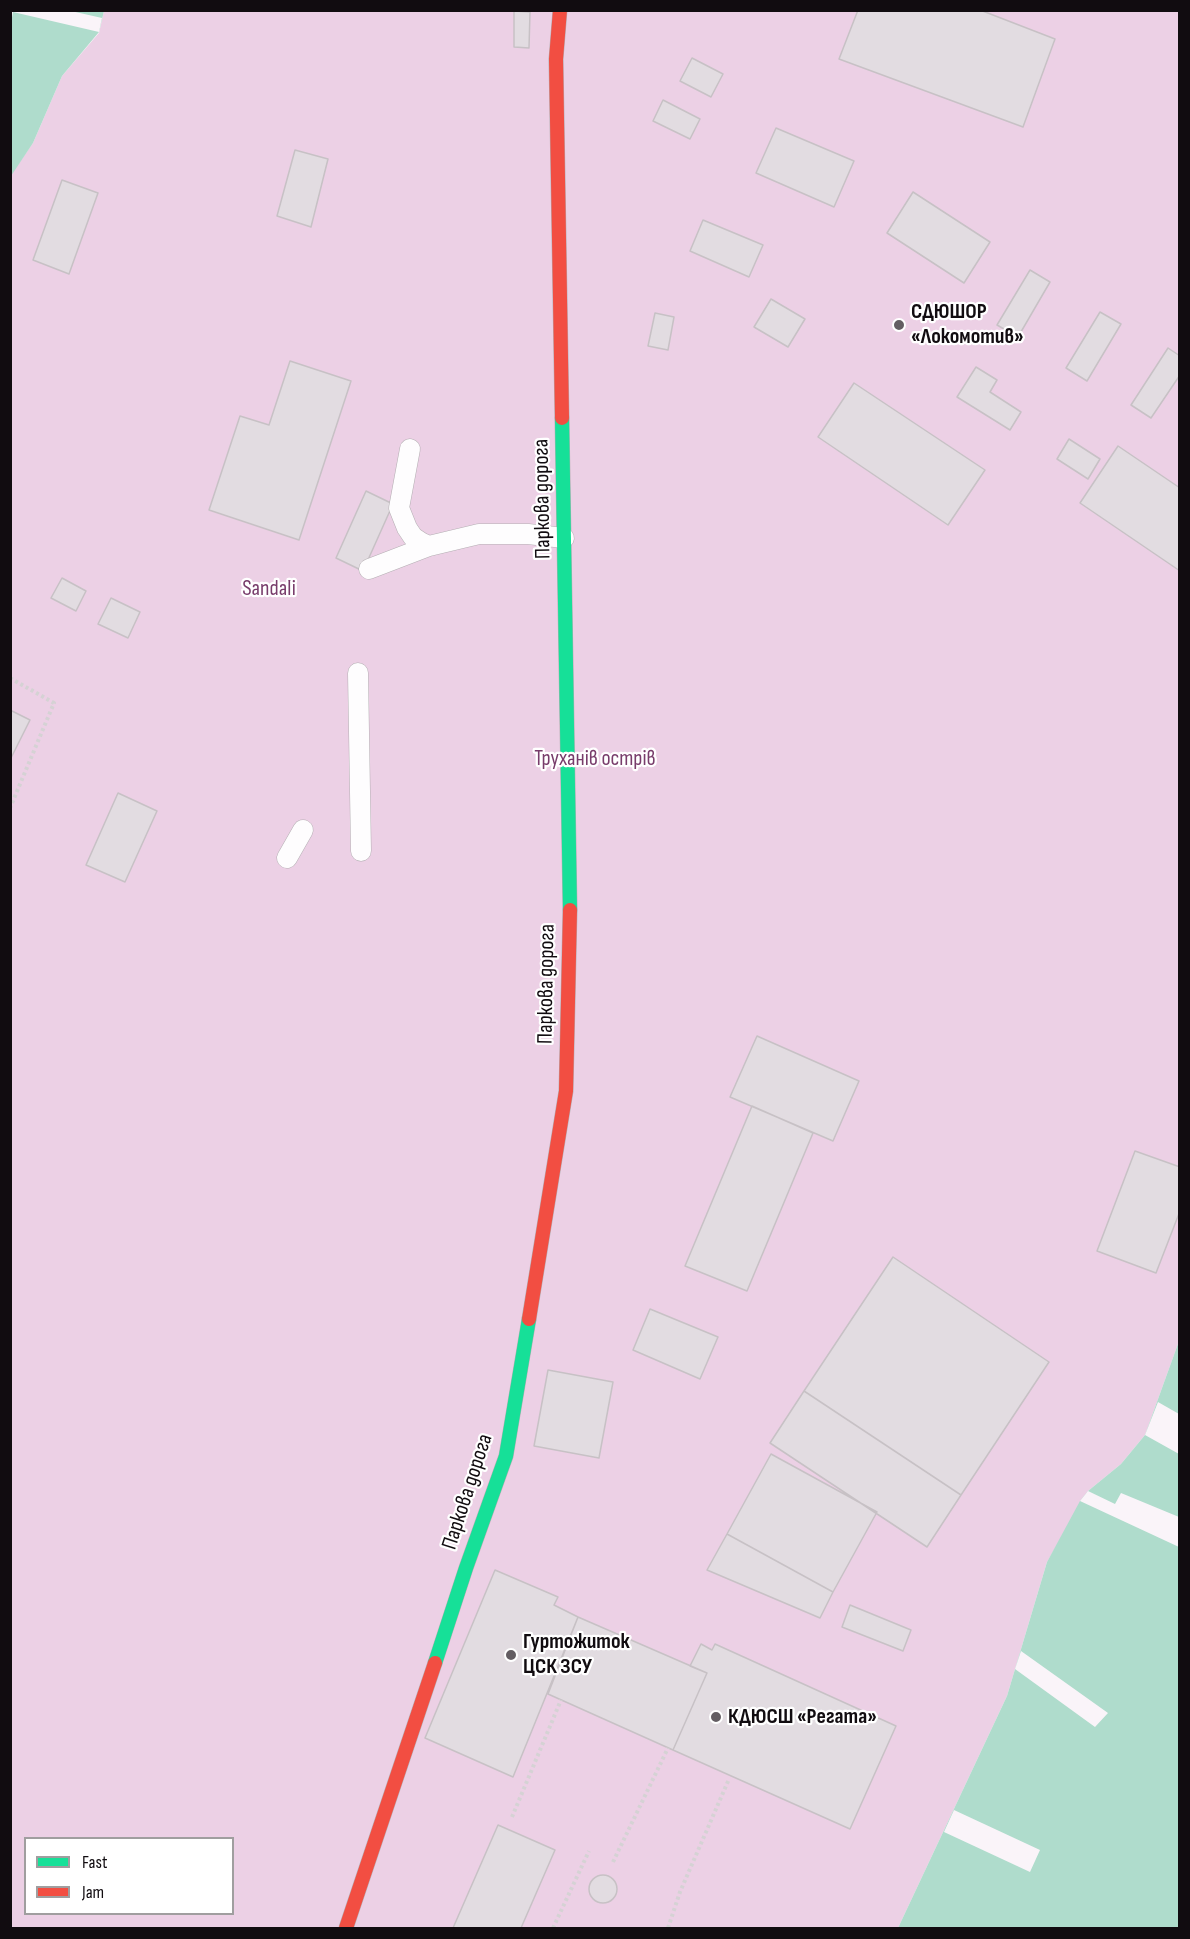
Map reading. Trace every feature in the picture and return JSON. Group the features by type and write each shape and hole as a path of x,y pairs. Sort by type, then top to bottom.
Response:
{"street":[{"name":"Паркова дорога","path":"346,1929 397,1783 466,1568 506,1456 566,1091 570,922 556,59 560,10"}],"lane":[{"path":"410,449 399,508 413,537 429,546"},
{"path":"369,569 429,546 480,534 528,534 564,538"},
{"path":"358,673 361,851"},
{"path":"287,858 303,830"}],"path":[{"path":"10,678 54,703 10,808"},
{"path":"512,1817 561,1700"},
{"path":"613,1862 668,1748"},
{"path":"668,1929 680,1892 729,1779"},
{"path":"554,1929 588,1851"}],"green space":[{"name":"Труханів острів","path":"104,11 1179,11 1179,1341 1145,1435 1121,1464 1088,1491 1047,1562 1007,1696 898,1928 11,1928 10,176 33,143 62,76 99,33"}],"shaded area":[{"path":"11,11 104,11 99,32 62,76 33,143 11,176"},
{"path":"1179,1341 1179,1928 898,1928 1007,1696 1047,1562 1080,1501 1088,1491 1121,1464 1145,1435"}],"pier":[{"path":"11,10 71,11 102,18 99,32 13,12 11,23"},
{"path":"1158,1402 1179,1414 1179,1454 1145,1435"},
{"path":"1088,1491 1115,1504 1121,1493 1179,1517 1179,1547 1080,1501"},
{"path":"1021,1651 1108,1713 1095,1727 1015,1669"},
{"path":"954,1810 1040,1850 1030,1872 944,1832"}],"building":[{"path":"858,10 980,10 1055,39 1023,127 839,59"},
{"path":"514,11 530,12 529,48 514,47"},
{"path":"692,58 723,74 711,97 680,81"},
{"path":"663,100 700,119 690,139 653,121"},
{"path":"776,128 854,161 834,207 756,173"},
{"path":"295,150 328,159 311,227 277,216"},
{"path":"62,180 98,193 69,274 33,260"},
{"path":"913,192 990,242 964,283 887,233"},
{"path":"703,220 763,245 749,277 690,251"},
{"path":"1030,270 1050,282 1018,337 997,325"},
{"path":"771,299 805,319 788,347 754,327"},
{"path":"1100,312 1121,324 1087,381 1066,368"},
{"path":"655,313 674,317 668,350 648,346"},
{"path":"1168,348 1180,356 1180,375 1151,418 1131,405"},
{"path":"290,361 351,381 299,540 209,510 240,416 269,425"},
{"path":"976,367 997,380 990,392 1021,412 1010,430 957,397"},
{"path":"854,383 985,470 948,525 818,437"},
{"path":"1069,439 1100,459 1088,479 1057,459"},
{"path":"1118,446 1180,488 1180,571 1080,503"},
{"path":"366,491 393,504 363,571 336,558"},
{"path":"62,578 86,591 76,611 51,598"},
{"path":"111,598 140,612 128,638 98,624"},
{"path":"10,710 30,720 10,760"},
{"path":"118,793 157,811 125,882 86,865"},
{"path":"757,1036 859,1081 833,1141 730,1097"},
{"path":"752,1106 813,1133 747,1291 685,1266"},
{"path":"1135,1151 1180,1167 1180,1211 1156,1273 1097,1251"},
{"path":"893,1257 1049,1362 961,1495 804,1391"},
{"path":"650,1309 718,1337 700,1379 633,1350"},
{"path":"548,1370 613,1382 599,1458 534,1446"},
{"path":"804,1391 961,1495 927,1547 770,1443"},
{"path":"771,1454 877,1512 833,1592 727,1534"},
{"path":"727,1534 833,1592 820,1618 707,1570"},
{"name":"Гуртожиток ЦСК ЗСУ","path":"495,1570 558,1597 554,1605 578,1617 513,1777 425,1738"},
{"path":"850,1605 911,1630 903,1651 842,1627"},
{"path":"578,1617 707,1673 673,1750 548,1694"},
{"path":"701,1644 712,1650 715,1644 896,1726 850,1829 673,1750 707,1673 690,1666"},
{"path":"498,1825 555,1850 521,1928 453,1928"},
{"path":"603,1875 613,1879 617,1889 613,1899 603,1903 593,1899 589,1889 593,1879"}],"traffic: fast":[{"path":"562,418 570,910"},
{"path":"435,1663 506,1456 529,1319"}],"traffic: jam":[{"path":"560,10 556,59 562,418"},
{"path":"529,1319 566,1091 570,910"},
{"path":"346,1928 435,1663"}],"place":[{"name":"СДЮШОР «Локомотив»","path":"899,325"},
{"name":"Гуртожиток ЦСК ЗСУ","path":"511,1655"},
{"name":"КДЮСШ «Регата»","path":"716,1717"}],"park label":[{"name":"Sandali","path":"269,589"}]}
